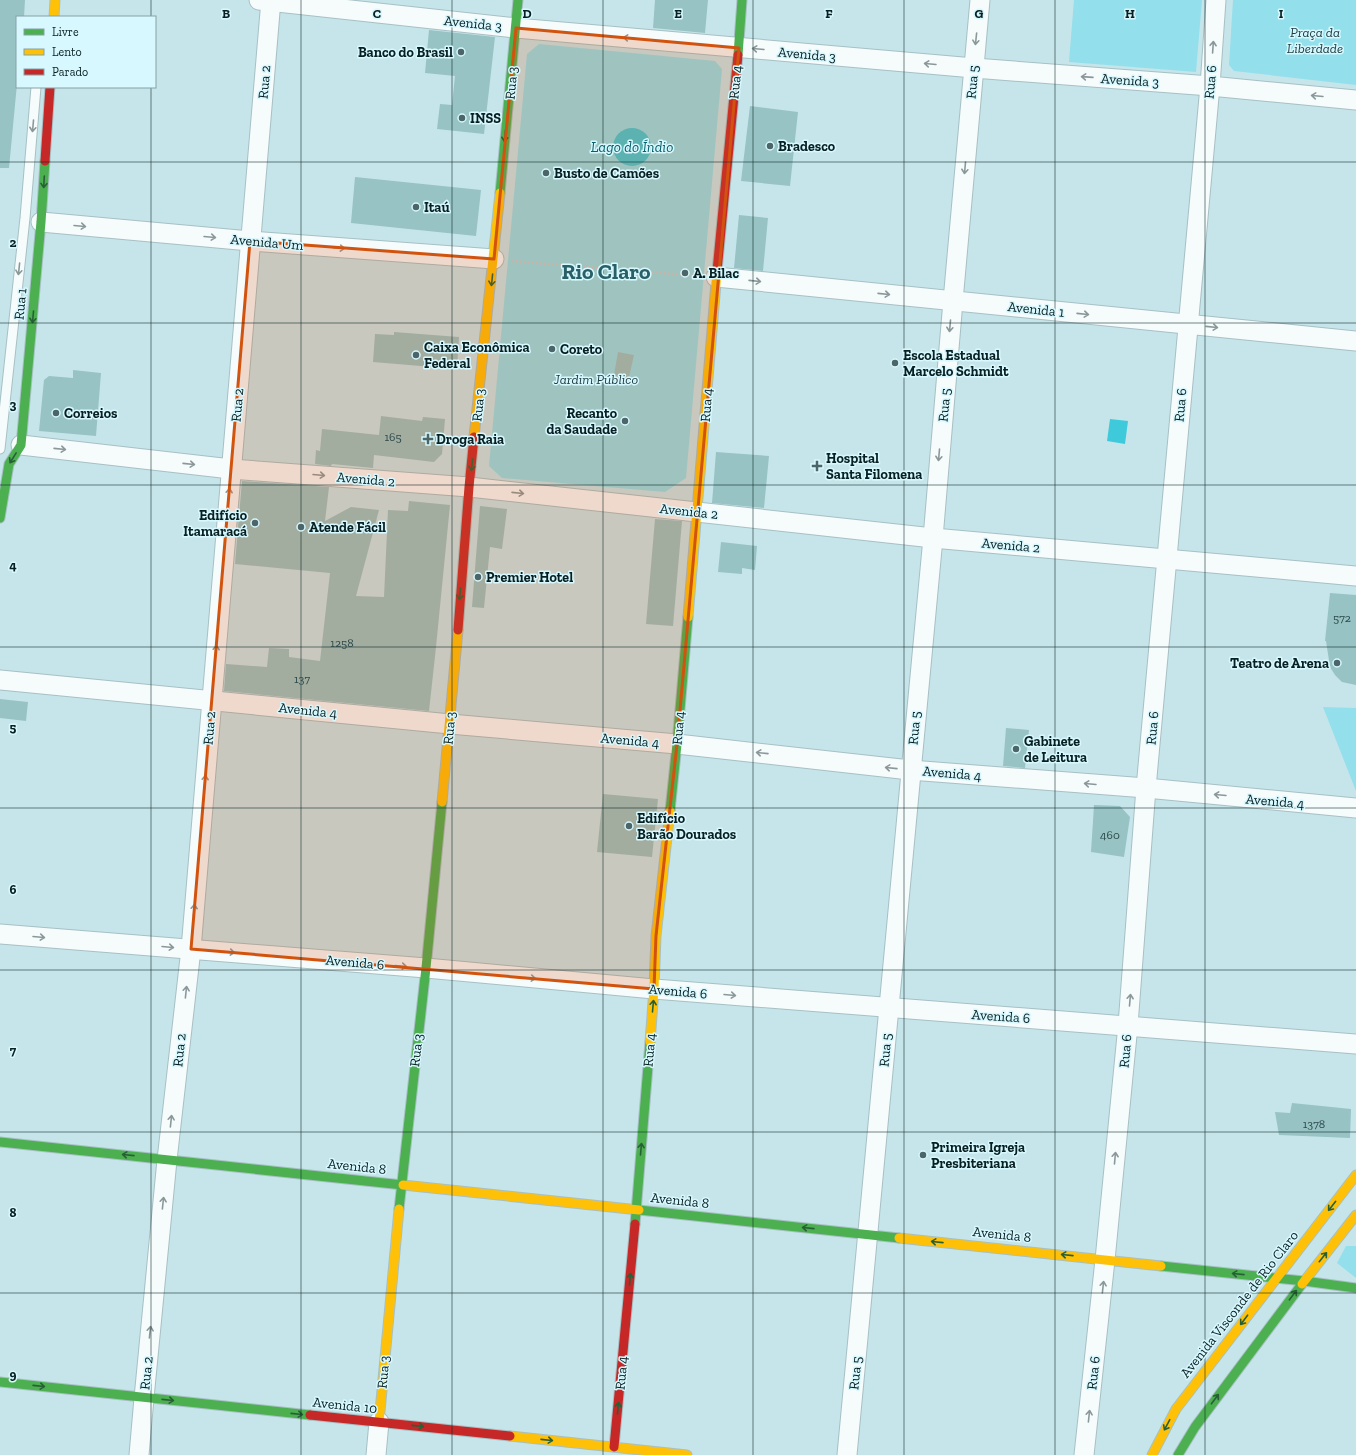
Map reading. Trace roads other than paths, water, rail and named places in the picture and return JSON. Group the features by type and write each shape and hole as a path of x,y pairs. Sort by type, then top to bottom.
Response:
{"main road":[{"name":"Rua 3","path":"379,1422 400,1184 426,968 450,724 469,487 494,259 518,0"},
{"name":"Rua 4","path":"614,1451 654,990 656,936 677,744 698,511 716,277 739,48 742,0"},
{"name":"Rua 1","path":"0,518 9,464 21,445 42,222 50,88"},
{"name":"Avenida 8","path":"0,1142 869,1234 1304,1281 1356,1288"},
{"name":"Avenida Visconde de Rio Claro","path":"1152,1455 1176,1409 1356,1175"},
{"path":"1178,1455 1194,1427 1304,1281 1346,1233 1356,1215"},
{"name":"Avenida 10","path":"0,1382 379,1422 614,1451 687,1455"}],"street":[{"name":"Avenida 3","path":"267,0 516,28 974,68 1210,86 1356,100"},
{"name":"Rua 2","path":"139,1455 167,1160 191,949 250,241 267,0"},
{"name":"Rua 5","path":"847,1455 869,1234 888,1008 980,0"},
{"name":"Rua 6","path":"1084,1455 1106,1260 1128,1025 1146,788 1187,324 1210,86 1216,0"},
{"name":"Avenida Um","path":"42,222 250,241 494,259"},
{"name":"Avenida 1","path":"716,277 1356,341"},
{"name":"Avenida 2","path":"21,445 231,468 469,487 698,511 932,538 1356,576"},
{"name":"Avenida 4","path":"0,680 450,724 677,744 910,770 1146,788 1356,808"},
{"name":"Avenida 6","path":"0,934 426,968 654,990 1128,1025 1356,1044"},
{"name":"Rua 3","path":"376,1455 379,1422"}],"lane":[{"path":"0,449 25,218 36,88"}],"water":[{"name":"Lago do Índio","path":"632,128 642,131 648,137 651,147 648,157 642,163 632,166 622,163 616,157 613,147 616,137 622,131"},
{"path":"1110,419 1128,421 1125,444 1107,441"}],"place":[{"name":"Banco do Brasil","path":"461,52"},
{"name":"INSS","path":"462,118"},
{"name":"Bradesco","path":"770,146"},
{"name":"Busto de Camões","path":"546,173"},
{"name":"Itaú","path":"416,207"},
{"name":"A. Bilac","path":"685,273"},
{"name":"Coreto","path":"552,349"},
{"name":"Caixa Econômica Federal","path":"416,355"},
{"name":"Escola Estadual Marcelo Schmidt","path":"895,363"},
{"name":"Correios","path":"56,413"},
{"name":"Recanto da Saudade","path":"625,421"},
{"name":"Droga Raia","path":"428,439"},
{"name":"Hospital Santa Filomena","path":"817,466"},
{"name":"Edifício Itamaracá","path":"255,523"},
{"name":"Atende Fácil","path":"301,527"},
{"name":"Premier Hotel","path":"478,577"},
{"name":"Teatro de Arena","path":"1337,663"},
{"name":"Gabinete de Leitura","path":"1016,749"},
{"name":"Edifício Barão Dourados","path":"629,826"},
{"name":"Primeira Igreja Presbiteriana","path":"923,1155"}],"district":[{"name":"Rio Claro","path":"606,271"}],"park label":[{"name":"Praça da Liberdade","path":"1315,40"},
{"name":"Jardim Público","path":"596,379"}]}
